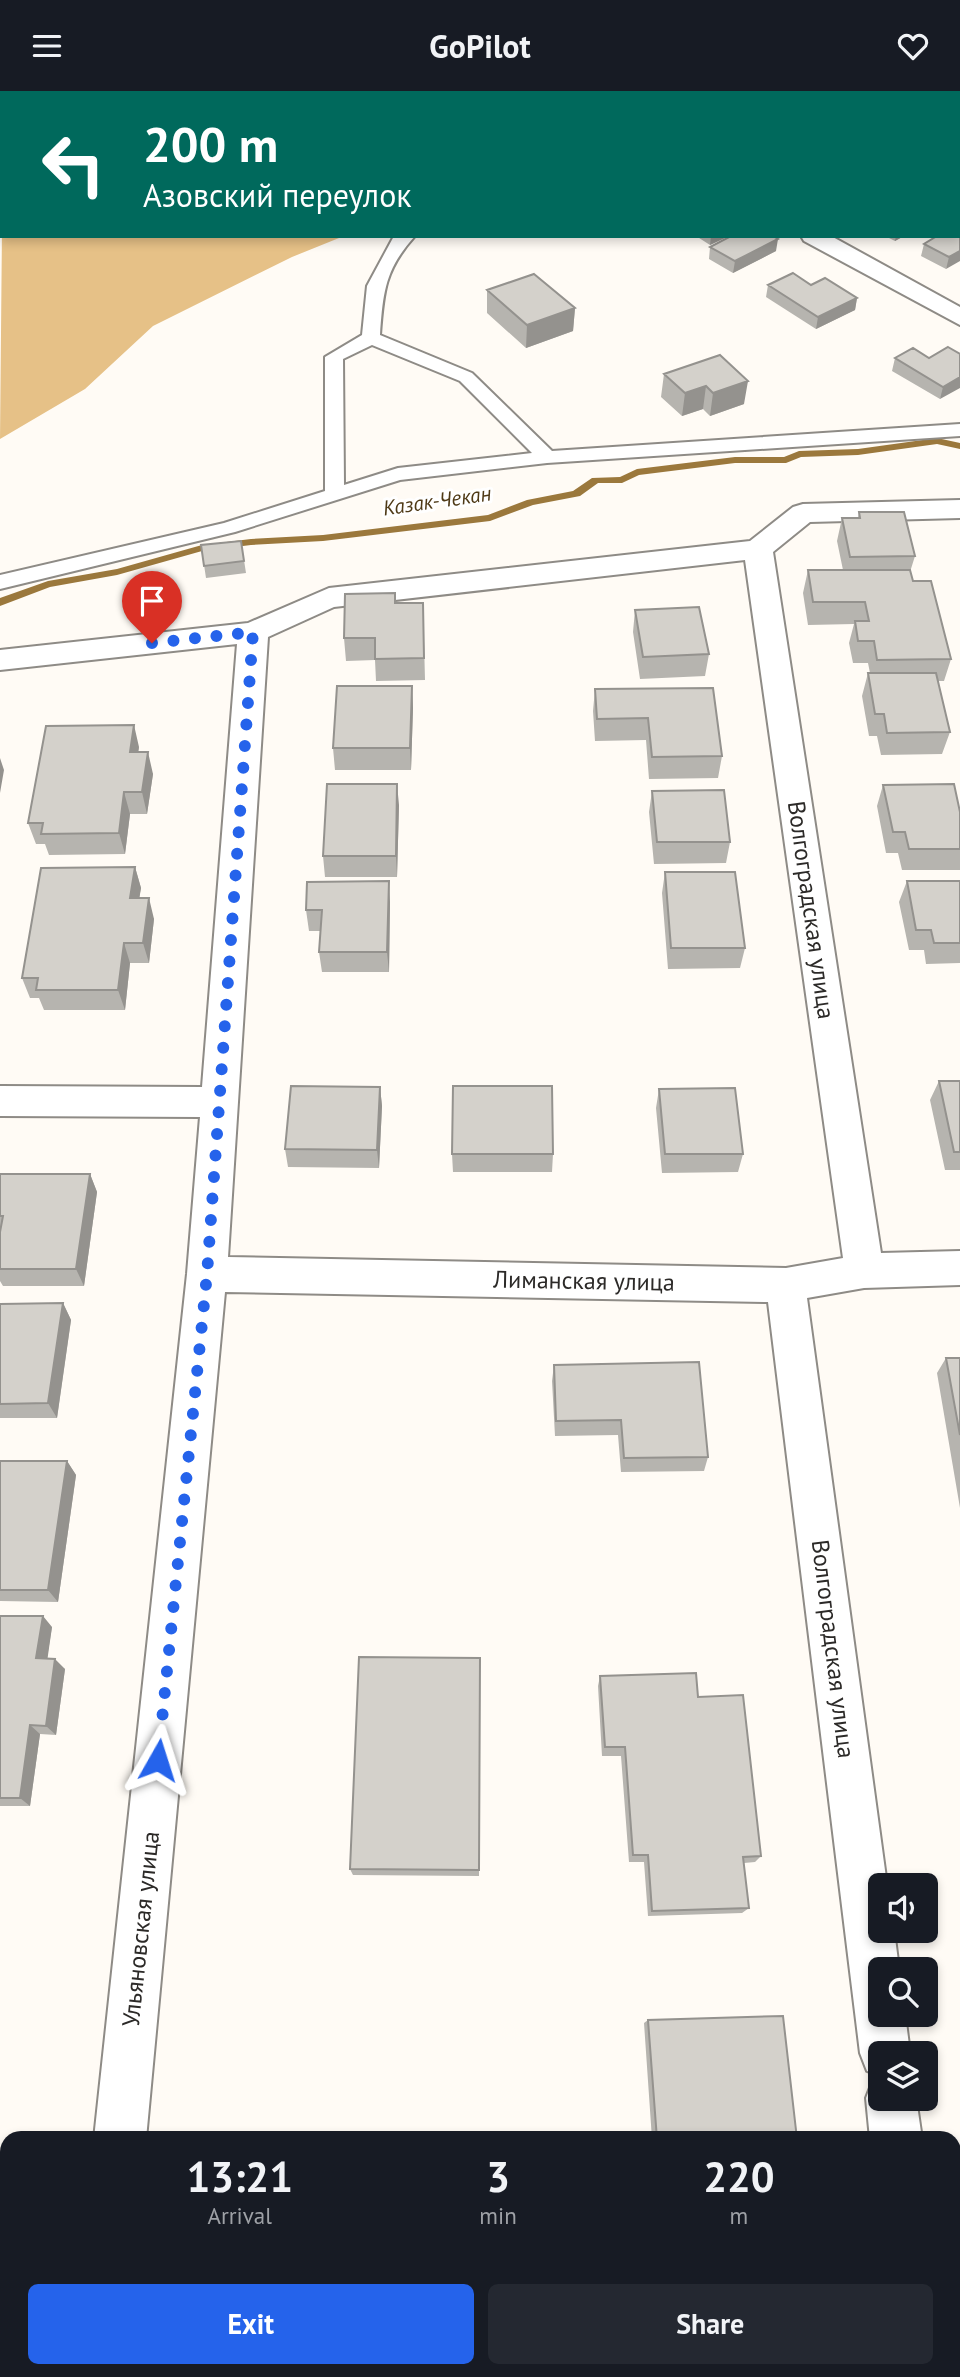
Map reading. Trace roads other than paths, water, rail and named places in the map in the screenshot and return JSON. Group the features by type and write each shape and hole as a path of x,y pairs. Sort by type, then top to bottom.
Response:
{"street":[{"path":"817,238 960,317"},
{"path":"0,660 253,632 328,597 758,549 803,513 960,509"},
{"name":"Волгоградская улица","path":"758,549 864,1271"},
{"name":"Ульяновская улица","path":"121,2131 207,1274 253,632"},
{"path":"0,1101 219,1102"},
{"name":"Лиманская улица","path":"207,1274 786,1285 864,1271 960,1268"},
{"name":"Волгоградская улица","path":"786,1285 873,1957"},
{"path":"893,2111 895,2131"}],"lane":[{"path":"370,338 375,286 404,238"},
{"path":"335,494 334,357 370,338 466,377 547,457"},
{"path":"0,582 228,528 398,474 547,457 960,430"}],"waterway":[{"name":"Казак-Чекан","path":"0,602 48,584 117,572 202,548 323,538 490,518 531,502 576,494 596,480 622,480 637,472 735,460 786,460 799,454 858,452 937,441 960,446"}]}
